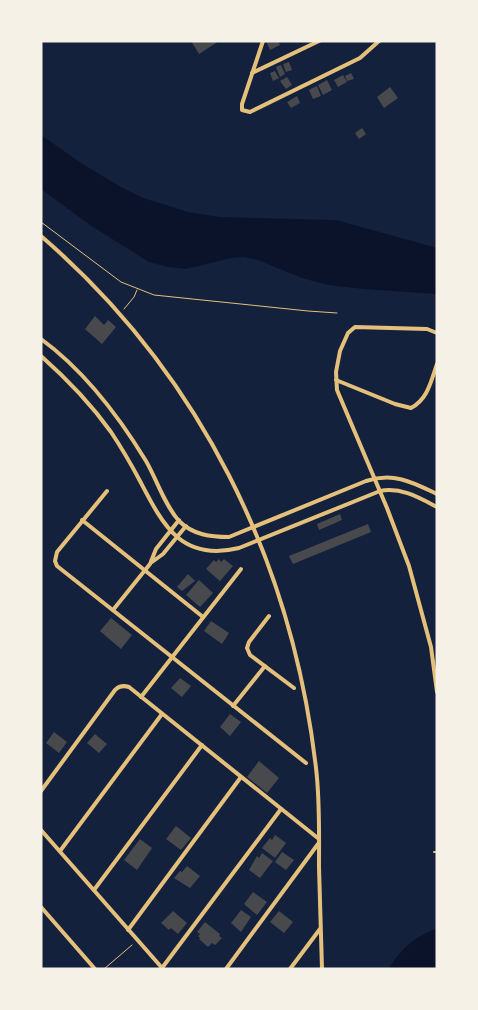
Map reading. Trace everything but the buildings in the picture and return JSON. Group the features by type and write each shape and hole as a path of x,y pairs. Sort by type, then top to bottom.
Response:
{"street":[{"path":"263,41 242,104 242,110 250,112 360,58 379,41"},
{"path":"252,73 319,41"},
{"path":"41,236 72,264 120,313 183,394 227,470 258,540 280,600 294,648 306,698 317,770 322,969"},
{"path":"437,334 427,329 355,327 348,332 340,351 336,380 340,399 380,491 401,544 416,590 431,647 437,692"},
{"path":"41,339 73,366 100,395 147,462 169,505 179,520 194,532 214,537 229,537 374,478 398,478 437,494"},
{"path":"41,356 64,376 110,431 136,473 158,515 170,531 197,548 210,552 225,552 239,548 380,491 404,491 437,507"},
{"path":"336,380 395,404 410,408 416,405 427,393 437,364"},
{"path":"107,490 57,552 56,563 59,568 306,763"},
{"path":"82,520 203,618"},
{"path":"150,564 156,549 179,520"},
{"path":"112,610 150,564 163,554 186,526"},
{"path":"141,697 241,569"},
{"path":"269,616 249,642 247,648 250,655 294,688"},
{"path":"233,706 265,666"},
{"path":"41,791 115,690 122,686 129,687 282,809 319,841"},
{"path":"60,851 162,714"},
{"path":"94,890 202,746"},
{"path":"128,930 241,777"},
{"path":"41,830 162,969 282,809"},
{"path":"226,969 319,841"},
{"path":"41,908 95,969"},
{"path":"290,969 321,928"}],"path":[{"path":"41,222 120,282 154,295 337,312"},
{"path":"120,313 134,297 138,289"},
{"path":"104,969 138,940"}],"water":[{"path":"41,135 81,163 121,187 141,197 188,212 220,217 336,220 437,248 437,294 328,285 302,278 258,260 244,257 231,258 186,269 149,262 90,225 41,189"},
{"path":"437,928 437,969 388,969 409,944"}]}
